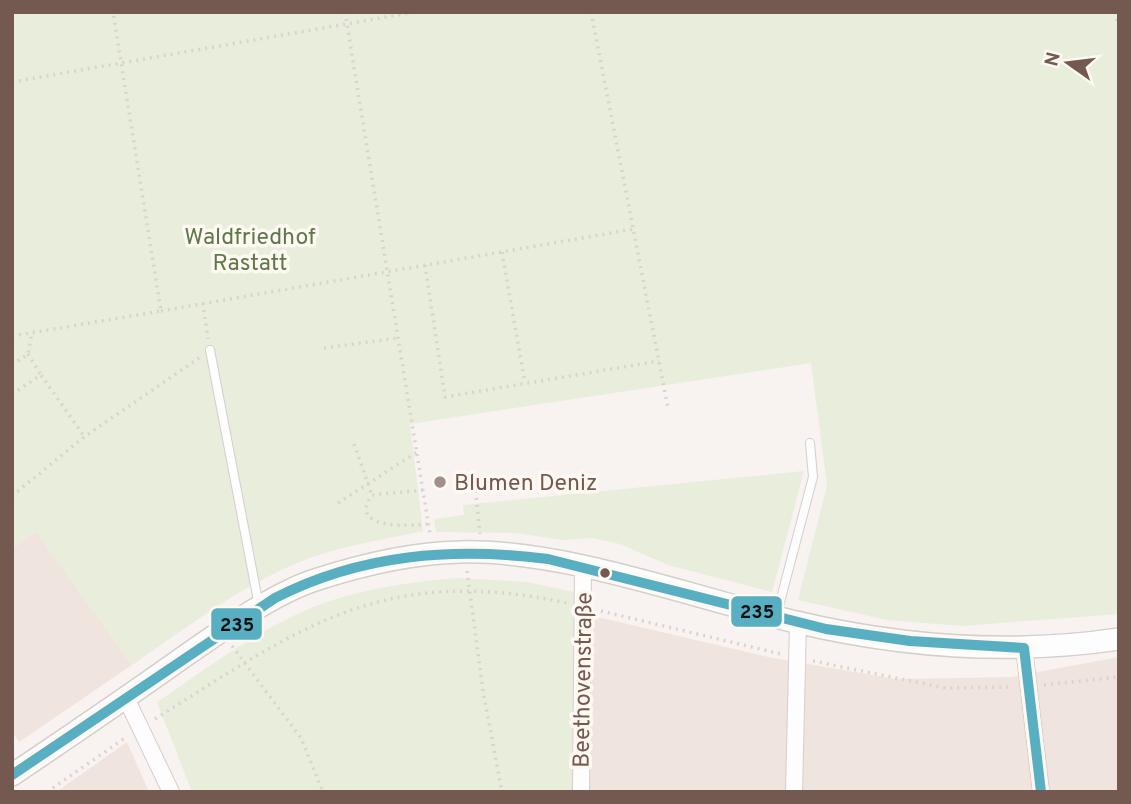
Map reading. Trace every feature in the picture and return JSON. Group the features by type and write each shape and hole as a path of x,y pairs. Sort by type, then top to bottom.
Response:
{"street":[{"path":"12,775 221,631 259,608 312,581 432,554 473,552 583,568 798,622 938,646 1024,648 1119,639"},
{"name":"Beethovenstraße","path":"581,792 583,568"},
{"path":"794,792 798,622"},
{"path":"1024,648 1041,792"},
{"path":"126,698 171,792"}],"lane":[{"path":"210,351 259,608"},
{"path":"776,617 813,477 810,443"}],"path":[{"path":"113,12 160,311"},
{"path":"345,12 429,524 401,526 373,521 367,512 367,503 372,495 354,444"},
{"path":"12,82 415,12"},
{"path":"591,12 668,408"},
{"path":"1115,12 1119,28"},
{"path":"12,336 634,229"},
{"path":"502,252 525,383"},
{"path":"425,265 445,397 659,361"},
{"path":"12,496 84,437 210,351 203,303"},
{"path":"32,332 28,354 84,437"},
{"path":"324,348 398,338"},
{"path":"12,365 28,354"},
{"path":"12,394 41,374"},
{"path":"338,503 417,452"},
{"path":"475,484 473,552 502,792"},
{"path":"372,495 423,490"},
{"path":"221,631 301,738 323,792"}],"shaded area":[{"path":"36,531 132,665 19,742 12,732 12,549"},
{"path":"589,615 773,658 896,679 1011,677 1119,657 1119,792 587,792"},
{"path":"127,742 149,792 56,792"}],"green space":[{"name":"Waldfriedhof Rastatt","path":"12,12 1119,12 1119,614 962,626 887,620 798,600 827,485 811,363 410,424 423,531 339,549 288,567 219,605 132,665 36,531 12,549"},
{"path":"804,471 772,592 668,565 620,544 592,538 563,540 515,533 436,532 434,519 464,515 463,505"},
{"path":"457,578 527,582 574,592 573,792 192,792 157,702 253,638 307,610 370,590"}],"transit line":[{"name":"235","path":"12,775 275,598 341,572 408,558 477,554 548,559 826,629 910,641 1024,648"},
{"name":"235","path":"1024,648 1041,792"}],"place":[{"name":"Blumen Deniz","path":"440,482"}]}
